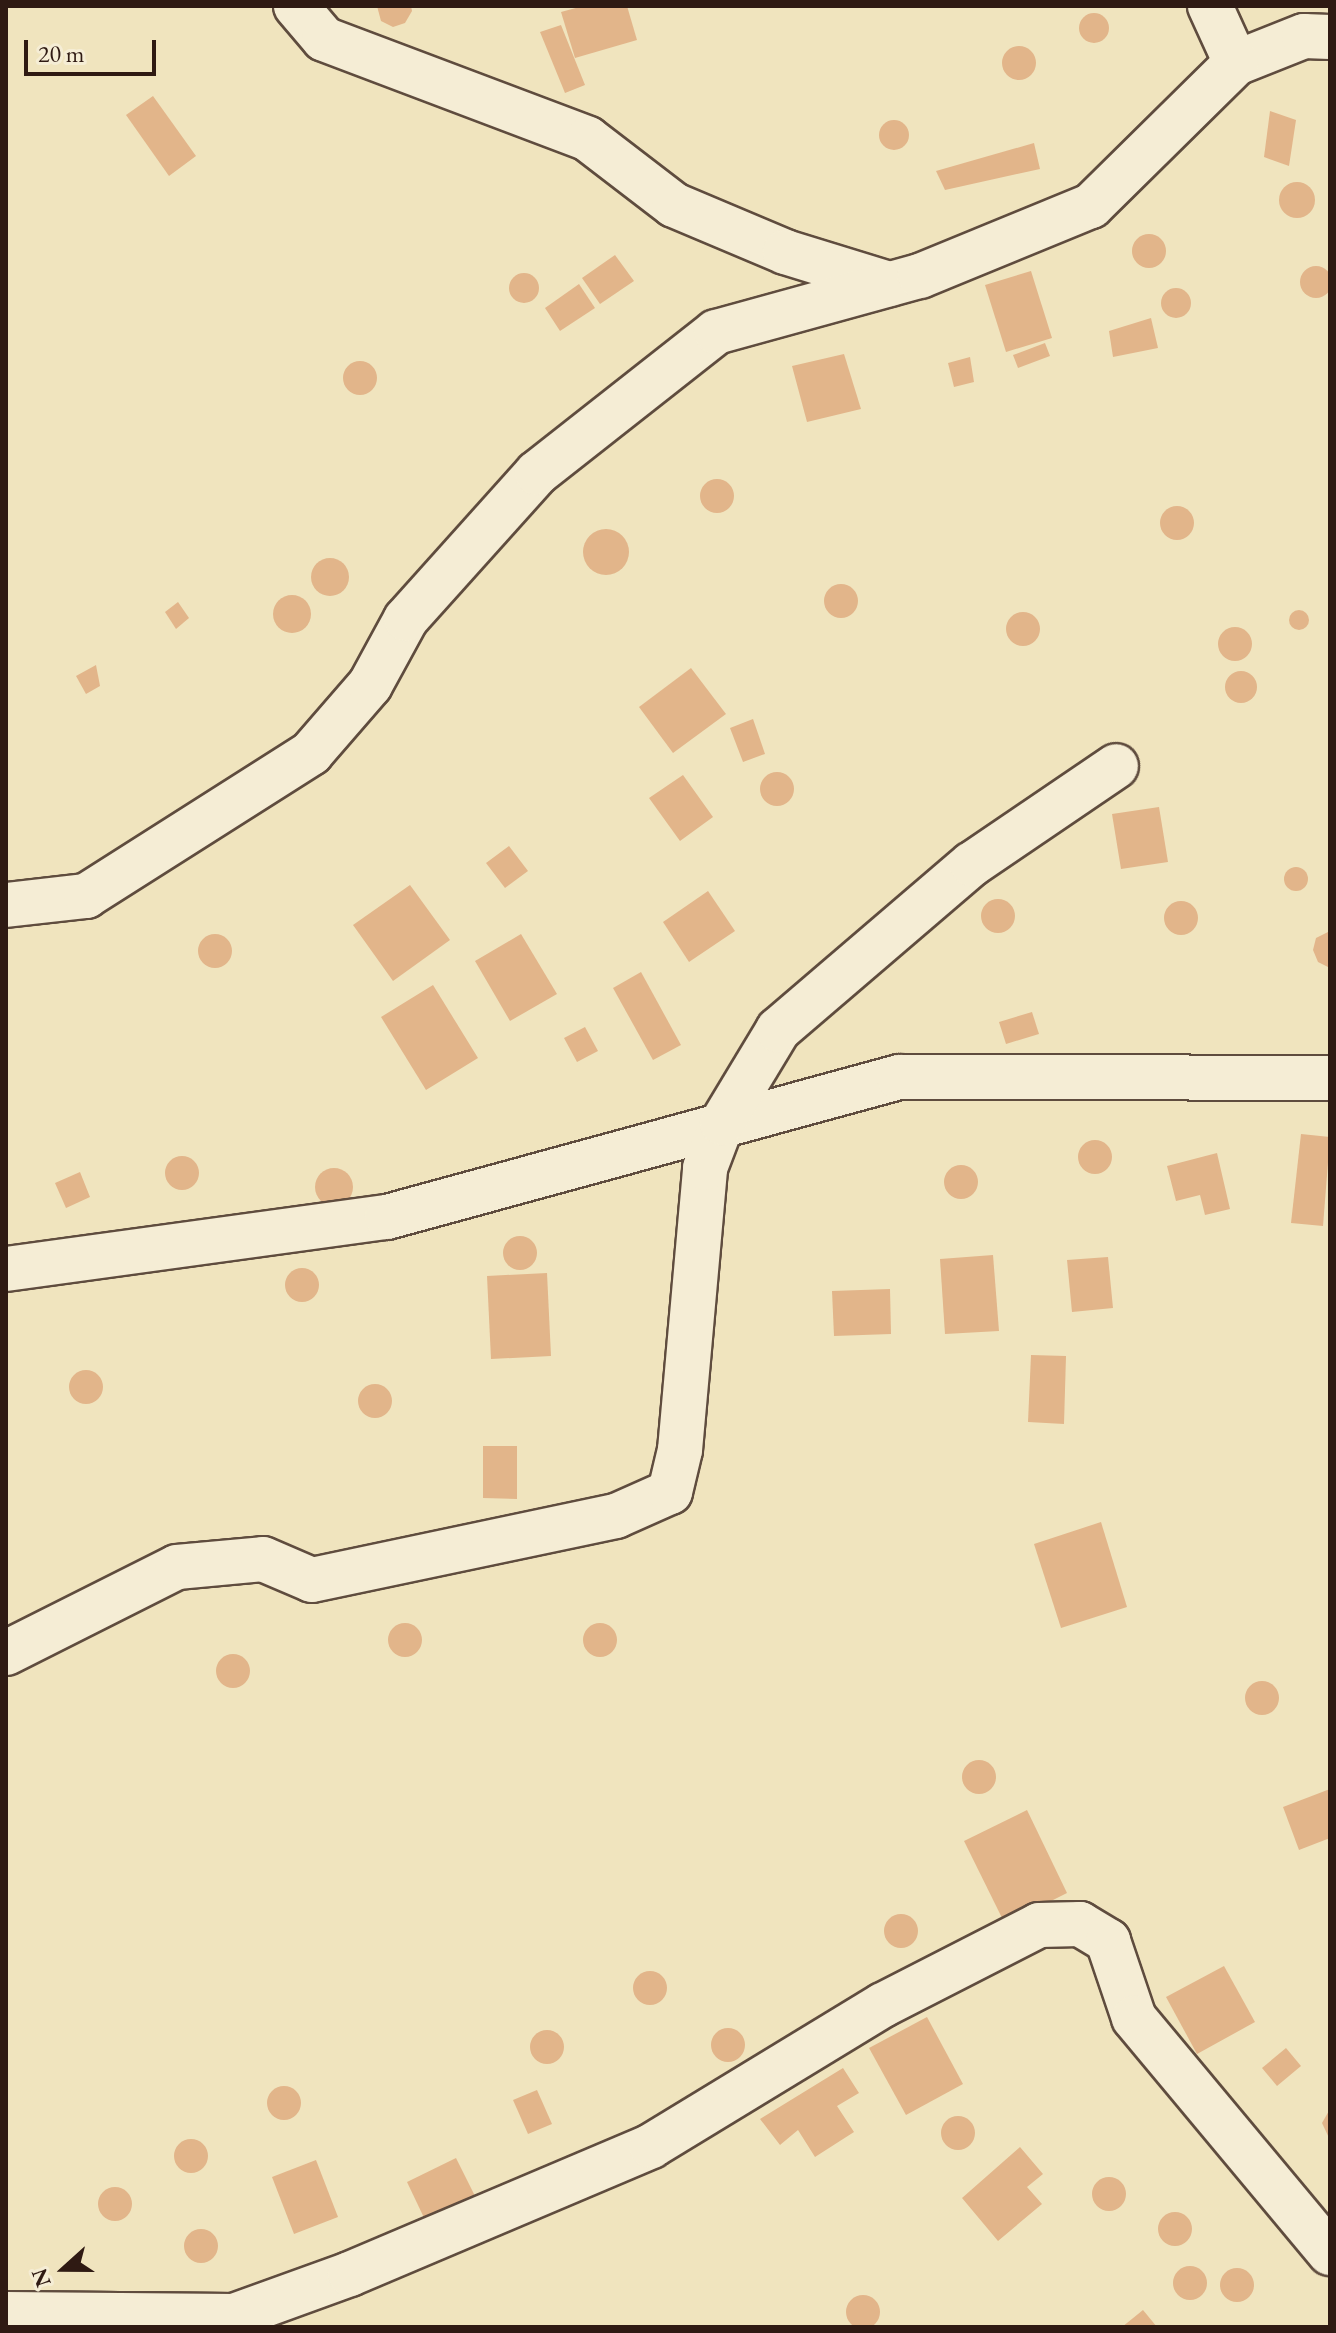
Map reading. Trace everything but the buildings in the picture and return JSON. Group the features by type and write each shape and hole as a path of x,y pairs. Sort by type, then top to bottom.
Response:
{"street":[{"path":"296,6 324,39 588,139 674,205 785,252 889,284"},
{"path":"1210,6 1236,63"},
{"path":"6,905 86,896 311,753 370,685 406,619 537,473 716,332 889,284 1091,206 1236,63 1304,36 1330,37"},
{"path":"6,1653 177,1567 263,1559 312,1580 616,1516 670,1492 680,1450 705,1168 722,1123 778,1030 972,864 1116,766"},
{"path":"6,1269 387,1217 899,1077 1330,1078"},
{"path":"6,2314 266,2317 350,2274 651,2146 883,2005 1039,1925 1080,1924 1108,1941 1134,2018 1330,2253"}]}
